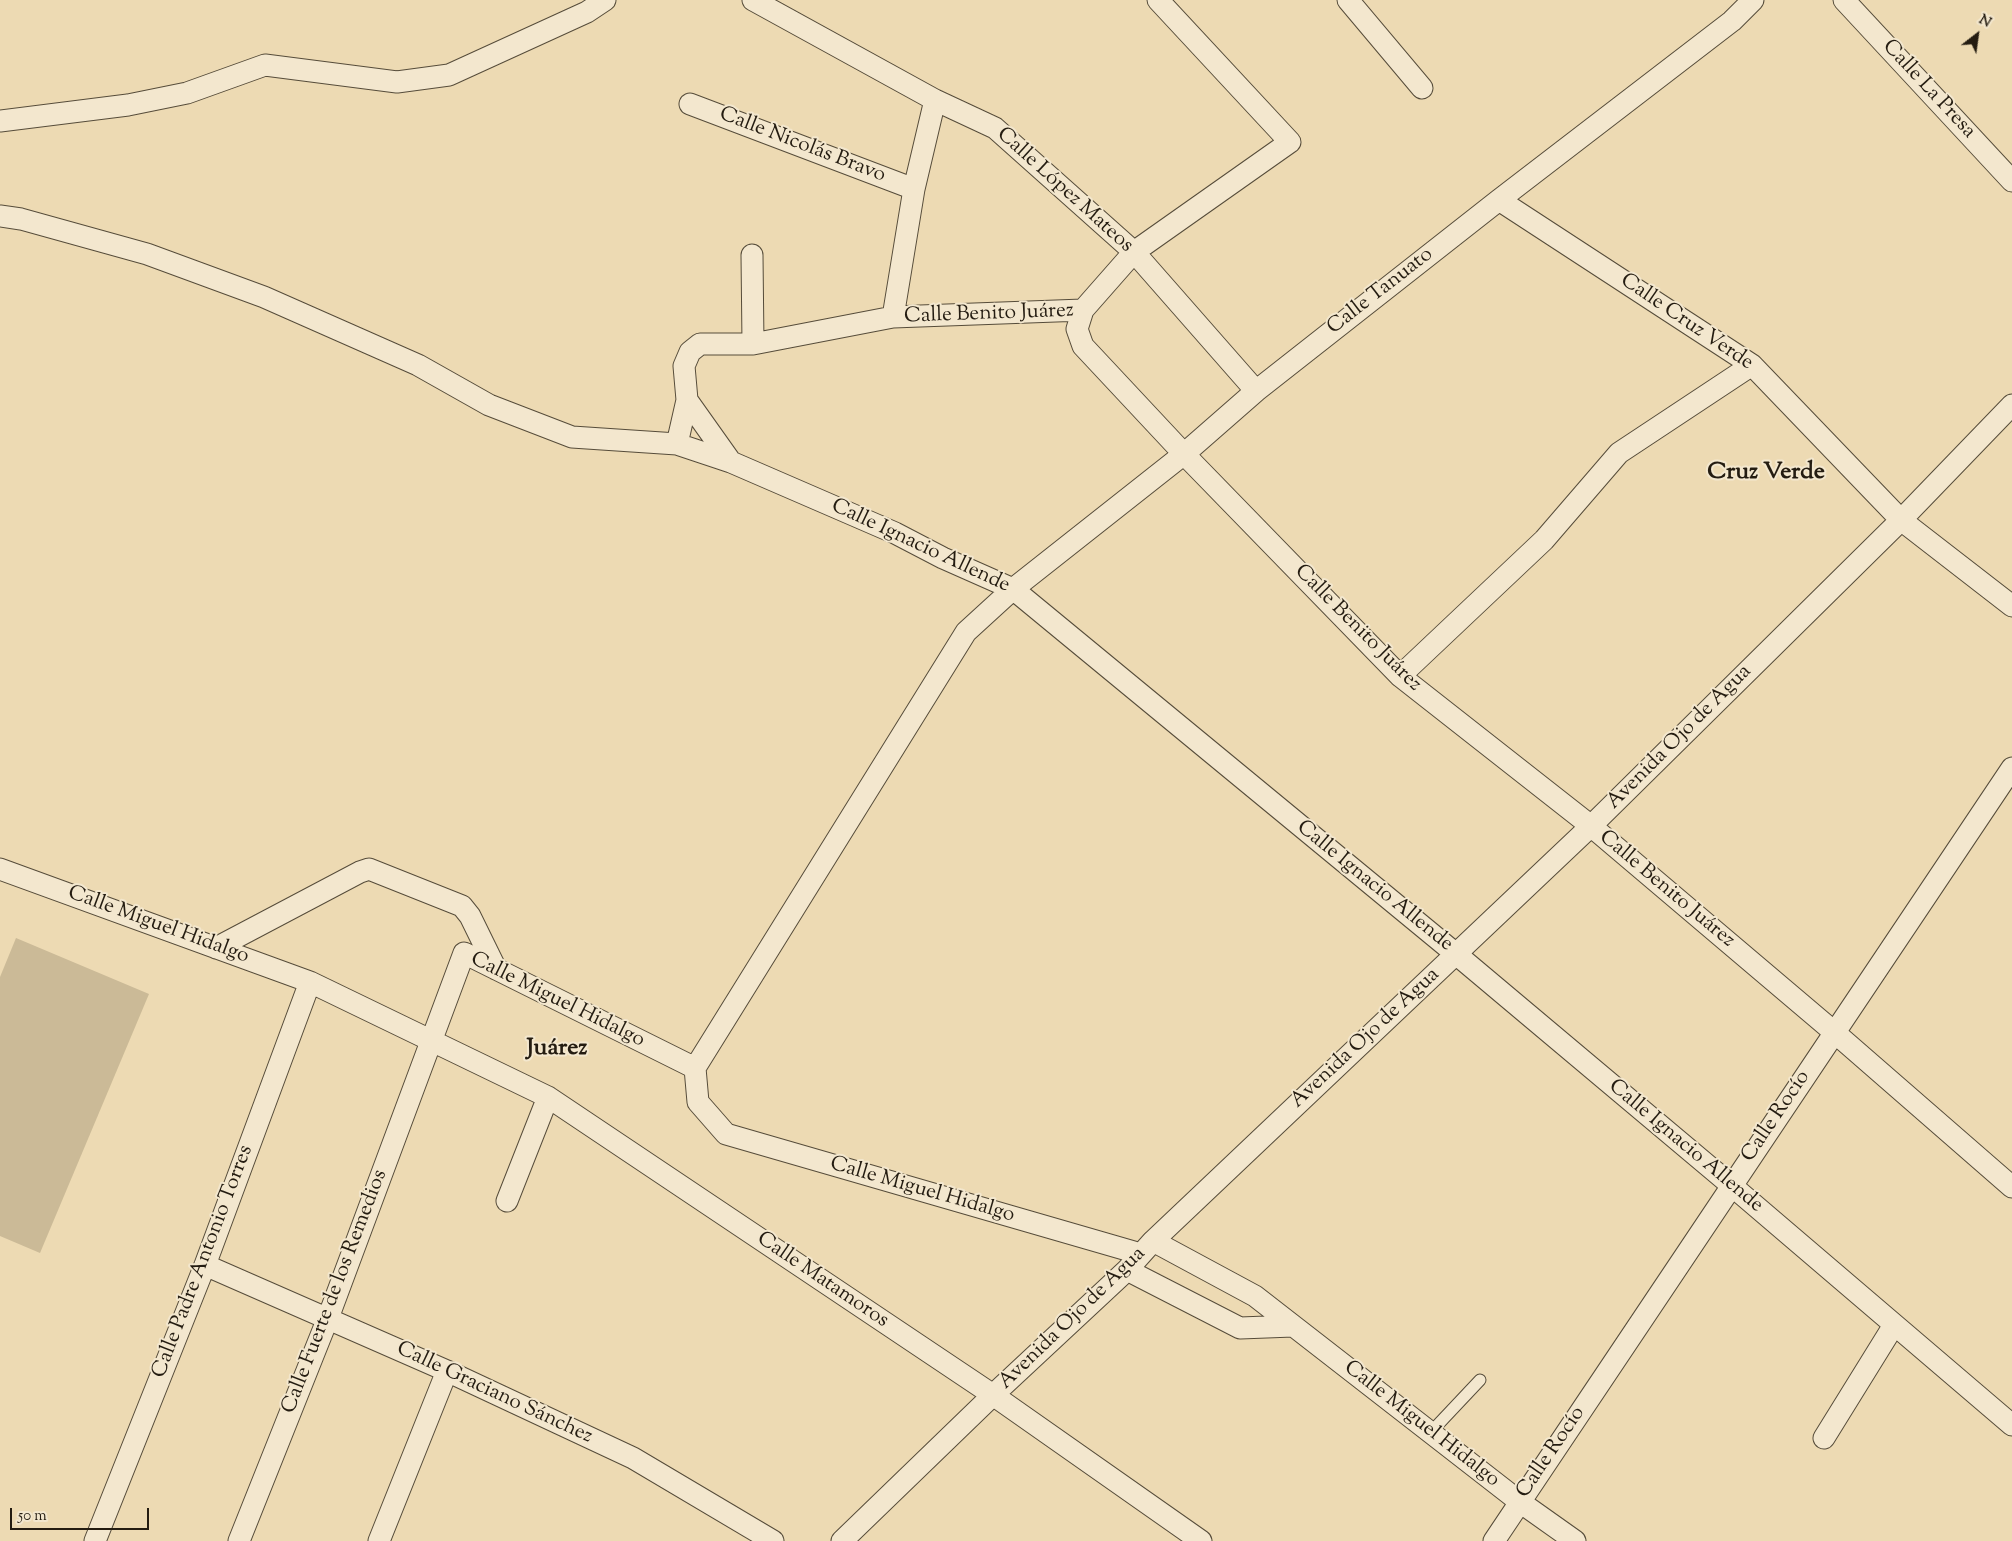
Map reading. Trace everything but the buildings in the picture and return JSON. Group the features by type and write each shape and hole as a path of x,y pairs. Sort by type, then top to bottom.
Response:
{"street":[{"path":"0,121 128,105 187,93 265,65 397,82 449,75 587,12 605,0"},
{"name":"Calle López Mateos","path":"753,0 935,100 995,128 1134,252 1256,391"},
{"path":"1083,310 1134,252 1290,142 1158,0"},
{"path":"1348,0 1422,88"},
{"name":"Calle Tanuato","path":"695,1068 966,632 1012,589 1184,454 1256,391 1499,200 1732,21 1753,0"},
{"name":"Calle La Presa","path":"1844,0 2012,181"},
{"path":"893,317 914,189 935,100"},
{"name":"Calle Nicolás Bravo","path":"690,104 914,189"},
{"name":"Calle Cruz Verde","path":"1499,200 1752,365 1901,520 2012,606"},
{"name":"Calle Ignacio Allende","path":"0,216 21,219 147,254 264,297 418,365 489,405 572,437 677,444 731,462 895,533 943,558 1012,589 1456,954 2012,1425"},
{"path":"752,255 753,344"},
{"name":"Calle Benito Juárez","path":"687,400 684,366 690,352 700,344 753,344 893,317 1083,310 1078,329 1083,346 1184,454 1400,676 1591,826 1834,1032 2012,1187"},
{"path":"1400,676 1544,540 1619,453 1752,365"},
{"path":"677,444 687,400"},
{"path":"687,400 731,462"},
{"name":"Avenida Ojo de Agua","path":"842,1541 1591,826 1901,520 2012,405"},
{"name":"Calle Rocío","path":"1494,1541 2012,768"},
{"name":"Calle Miguel Hidalgo","path":"0,869 310,982 431,1042 464,954 695,1068 698,1102 726,1134 1140,1255 1255,1296 1520,1502 1575,1541"},
{"path":"216,948 360,872 369,870 462,906 470,916 496,970"},
{"name":"Calle Padre Antonio Torres","path":"95,1541 205,1265 310,982"},
{"name":"Calle Matamoros","path":"431,1042 548,1097 993,1395 1201,1541"},
{"name":"Calle Fuerte de los Remedios","path":"239,1541 328,1318 431,1042"},
{"path":"507,1201 548,1097"},
{"name":"Calle Miguel Hidalgo","path":"1140,1255 1240,1328 1293,1326"},
{"name":"Calle Graciano Sánchez","path":"205,1265 446,1371 633,1458 773,1541"},
{"path":"1824,1438 1894,1325"},
{"path":"379,1541 446,1371"}],"lane":[{"path":"1431,1432 1480,1380"}],"shaded area":[{"path":"16,938 149,994 40,1253 0,1236 0,977"}],"district":[{"name":"Cruz Verde","path":"1766,474"},
{"name":"Juárez","path":"557,1050"}]}
